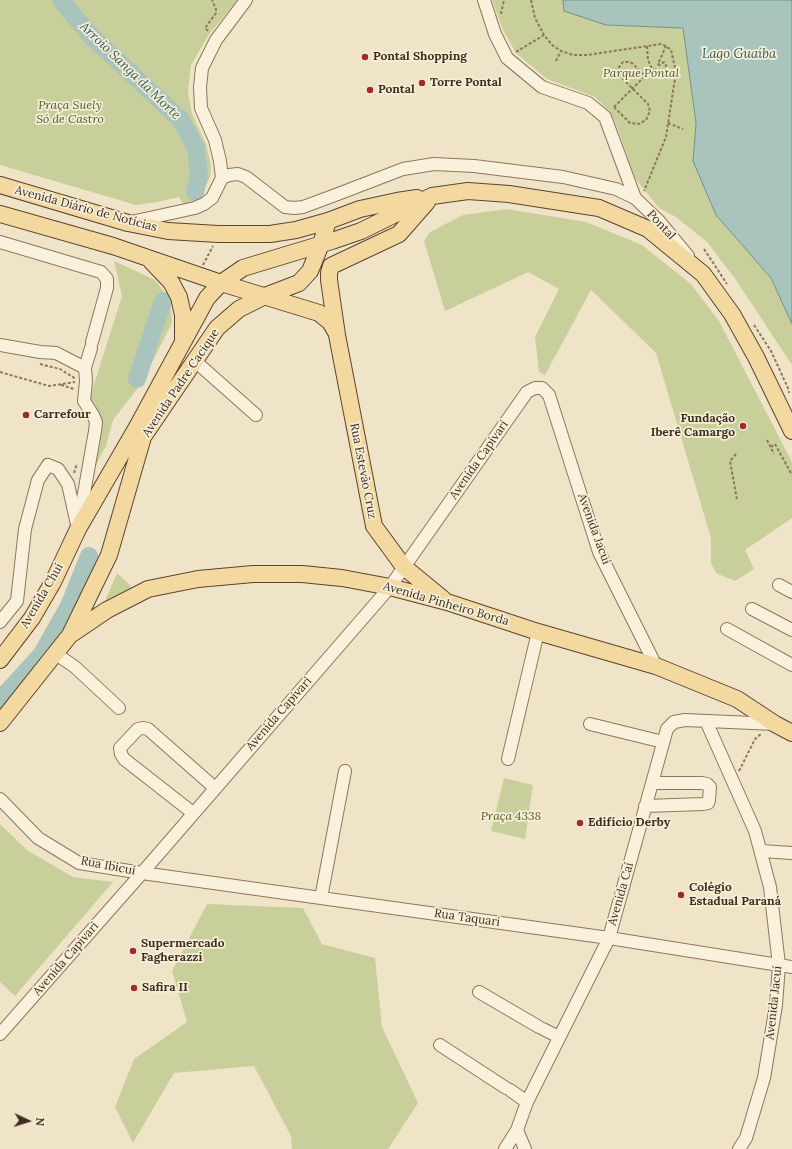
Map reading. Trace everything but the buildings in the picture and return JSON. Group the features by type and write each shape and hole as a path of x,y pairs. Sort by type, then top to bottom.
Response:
{"main road":[{"name":"Avenida Diário de Notícias","path":"0,185 128,223 168,231 218,234 270,234 296,230 328,221 360,209 397,201 432,196"},
{"name":"Avenida Padre Cacique","path":"78,529 137,428 207,298 221,283 243,268 361,230 432,196 468,191 509,194 599,208 648,229 703,274 732,314 756,357 792,431"},
{"name":"Rua Estevão Cruz","path":"432,196 399,234 331,266 329,280 374,526 404,567 447,602"},
{"path":"0,214 113,246 198,276 319,313 330,322 338,335"},
{"name":"Avenida Padre Cacique","path":"70,635 109,555 143,437 217,328 239,309 265,296 300,283 310,271 321,244 328,221"},
{"path":"149,259 171,282 179,297 183,316 183,342"},
{"name":"Avenida Chuí","path":"0,660 35,612 53,582 78,529"},
{"name":"Avenida Pinheiro Borda","path":"70,635 107,610 148,589 198,580 253,574 302,574 342,578 390,587 447,602 538,632 656,666 738,699 775,724 792,733"},
{"path":"0,723 70,635"}],"street":[{"path":"128,223 195,208 212,198 222,178 220,160 215,140 201,108 200,87 202,68 216,40 246,0"},
{"path":"484,0 495,34 508,58 542,88 588,103 605,117 639,195"},
{"name":"Pontal","path":"222,178 229,175 238,174 246,177 285,207 294,208 303,207 403,169 434,164 474,166 563,177 616,188 639,195 703,274"},
{"path":"0,242 101,272 107,279 108,288 85,368 86,381 84,401 96,422 78,529"},
{"path":"0,345 40,358 56,353 85,368"},
{"path":"195,361 256,415"},
{"name":"Avenida Capivari","path":"0,1034 390,587 527,392 535,388 542,388"},
{"name":"Avenida Jacuí","path":"542,388 549,395 599,552 656,666"},
{"path":"0,622 17,601 25,529 38,480 48,465 58,469 68,484 78,529"},
{"path":"779,585 792,592"},
{"path":"752,609 792,630"},
{"path":"727,629 792,665"},
{"path":"508,759 538,632"},
{"path":"56,654 75,667 119,708"},
{"name":"Avenida Caí","path":"505,1149 516,1130 527,1102 609,938 667,729 674,722 685,720 775,724"},
{"name":"Avenida Jacuí","path":"706,721 755,830 770,887 779,965 776,1005 764,1078 746,1138 739,1149"},
{"path":"590,724 664,742"},
{"path":"193,813 124,759 120,748 138,729 148,729 215,788"},
{"path":"321,898 346,771"},
{"path":"645,806 704,804 708,803 710,800 710,787 707,784 652,783"},
{"name":"Rua Ibicuí","path":"0,800 38,838 79,863 142,873"},
{"path":"761,851 792,853"},
{"name":"Rua Taquari","path":"142,873 609,938 792,967"},
{"path":"479,992 559,1037"},
{"path":"440,1045 527,1102"},
{"path":"516,1130 525,1149"}],"path":[{"path":"212,0 216,13 205,28 216,40"},
{"path":"531,0 535,18 544,35 552,45 561,51 573,55 587,55 661,44 671,50 676,72 666,137 639,195"},
{"path":"521,49 544,35"},
{"path":"647,46 648,60 652,69 659,72 676,72"},
{"path":"665,72 666,65 664,62 660,65 658,64 666,46"},
{"path":"556,61 561,51"},
{"path":"614,107 630,123 639,124 646,120 650,111 648,104 619,75 618,70 620,64 626,62 632,63 646,76"},
{"path":"619,103 652,69"},
{"path":"668,123 683,129"},
{"path":"198,276 218,234"},
{"path":"0,372 49,386 80,381 40,358"},
{"path":"60,385 77,390"},
{"path":"767,440 774,454"},
{"path":"771,447 775,444 792,474"},
{"path":"736,454 730,461 737,500"},
{"path":"78,462 74,475 87,478"},
{"path":"734,782 755,739 775,724"}],"green space":[{"name":"Praça Suely Só de Castro","path":"0,0 238,0 210,33 191,65 188,91 192,114 206,144 211,165 210,178 202,191 195,192 189,212 179,197 136,205 0,165"},
{"name":"Parque Pontal","path":"492,0 563,0 565,11 606,25 683,28 696,123 693,161 716,215 771,278 792,324 792,365 736,280 707,242 676,217 659,208 635,178 616,124 610,112 595,97 547,79 516,53 503,30"},
{"path":"507,209 586,222 642,245 691,284 719,321 792,462 792,518 745,550 754,569 735,581 716,573 711,563 711,538 656,353 591,290 545,375 539,372 535,337 559,289 528,272 445,311 424,241 430,232 463,215"},
{"path":"114,261 155,280 170,300 172,323 141,384 113,420 106,446 91,474 96,456 88,403 122,296"},
{"path":"117,573 132,587 105,601"},
{"name":"Praça 4338","path":"504,778 533,785 525,839 491,831"},
{"path":"0,824 27,850 73,877 113,882 15,996 0,982"},
{"path":"207,904 303,908 322,944 375,958 382,1027 418,1103 388,1149 292,1149 291,1136 254,1066 174,1073 133,1143 115,1107 134,1059 187,1022 172,971"}],"water":[{"name":"Lago Guaíba","path":"563,0 792,0 792,324 771,278 716,215 693,161 696,123 683,28 606,25 564,11"}],"waterway":[{"name":"Arroio Sanga da Morte","path":"61,0 91,36 181,120 196,148 199,176 195,192"},
{"name":"Arroio Sanga da Morte","path":"137,379 163,301"},
{"name":"Arroio Sanga da Morte","path":"0,700 42,654 69,606 89,556"}],"place":[{"name":"Pontal Shopping","path":"365,57"},
{"name":"Torre Pontal","path":"422,83"},
{"name":"Pontal","path":"370,90"},
{"name":"Carrefour","path":"26,415"},
{"name":"Fundação Iberê Camargo","path":"743,426"},
{"name":"Edifício Derby","path":"580,823"},
{"name":"Colégio Estadual Paraná","path":"681,895"},
{"name":"Supermercado Fagherazzi","path":"133,951"},
{"name":"Safira II","path":"134,988"}]}
